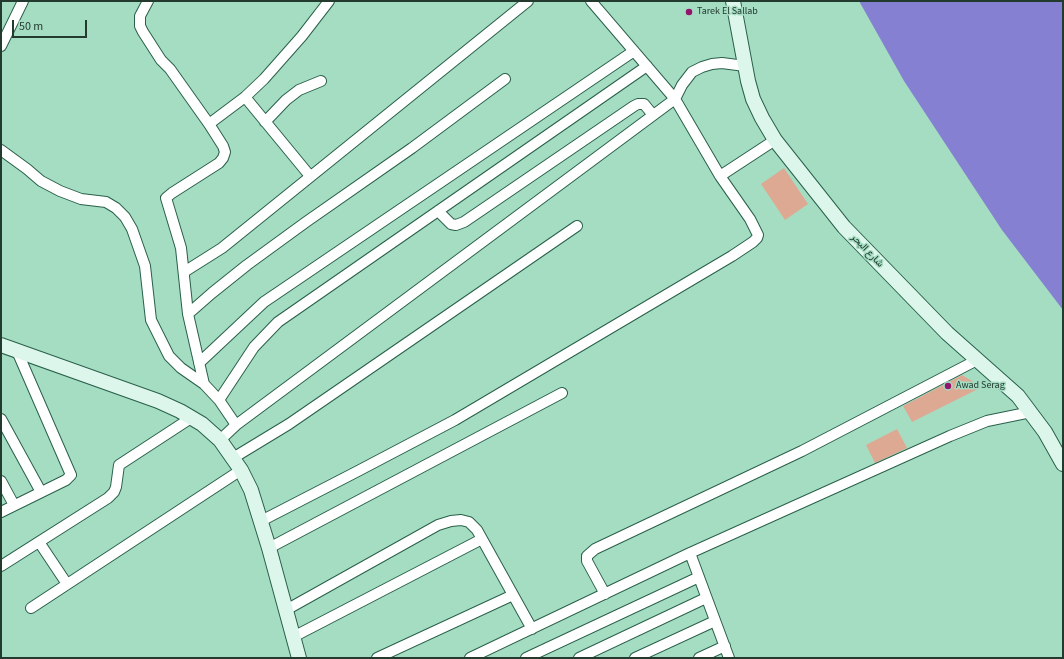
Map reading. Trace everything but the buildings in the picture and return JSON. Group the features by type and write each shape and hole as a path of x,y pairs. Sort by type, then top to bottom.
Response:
{"street":[{"path":"1,46 23,1"},
{"path":"148,1 140,16 140,26 143,32 161,60 170,69 209,124 223,146 225,152 224,158 219,164 166,198 181,248 188,314 204,384"},
{"path":"184,272 222,248 528,1"},
{"path":"261,521 455,420 645,308 753,242 757,238 758,235 755,228 720,176 675,99 591,1"},
{"name":"شارع البحر","path":"733,1 745,66 753,99 775,140 844,227 947,333 1018,396 1045,432 1063,464"},
{"path":"209,124 246,97 302,36 327,2"},
{"path":"199,363 264,302 634,51"},
{"path":"220,440 236,425 675,99 682,85 692,72 702,67 722,63 745,66"},
{"path":"219,400 254,347 278,322 647,66"},
{"path":"188,314 247,265 412,148 505,79"},
{"path":"265,122 298,90 321,81"},
{"path":"246,97 310,176"},
{"path":"438,211 451,224 456,225 464,222 634,106 644,104 653,115"},
{"path":"720,176 775,140"},
{"path":"1,150 41,181 60,191 81,198 106,202 116,208 125,217 132,229 145,266 151,320 169,356 181,368 204,384 219,400 236,425"},
{"path":"233,458 289,424 577,226"},
{"path":"1,346 158,401 180,411 202,424 220,440 241,470 250,490 269,548 299,658"},
{"path":"1,512 70,477 70,471 17,351"},
{"path":"605,594 587,561 587,556 595,549 802,452 977,360"},
{"path":"269,548 562,393"},
{"path":"470,658 690,553 980,424 1031,412"},
{"path":"1,566 108,498 114,492 116,487 119,465 191,418"},
{"path":"1,419 41,492"},
{"path":"30,608 241,470"},
{"path":"1,481 14,505"},
{"path":"286,610 438,526 451,521 461,520 469,522 477,530 532,629"},
{"path":"293,637 482,539"},
{"path":"39,542 67,584"},
{"path":"690,553 730,658"},
{"path":"526,658 699,577"},
{"path":"377,658 513,595"},
{"path":"579,658 706,598"},
{"path":"636,658 715,621"},
{"path":"699,658 725,646"}],"shaded area":[{"path":"859,1 1063,1 1063,310 1002,230 904,81"}],"place":[{"name":"Tarek El Sallab","path":"689,12"},
{"name":"Awad Serag","path":"948,386"}]}
